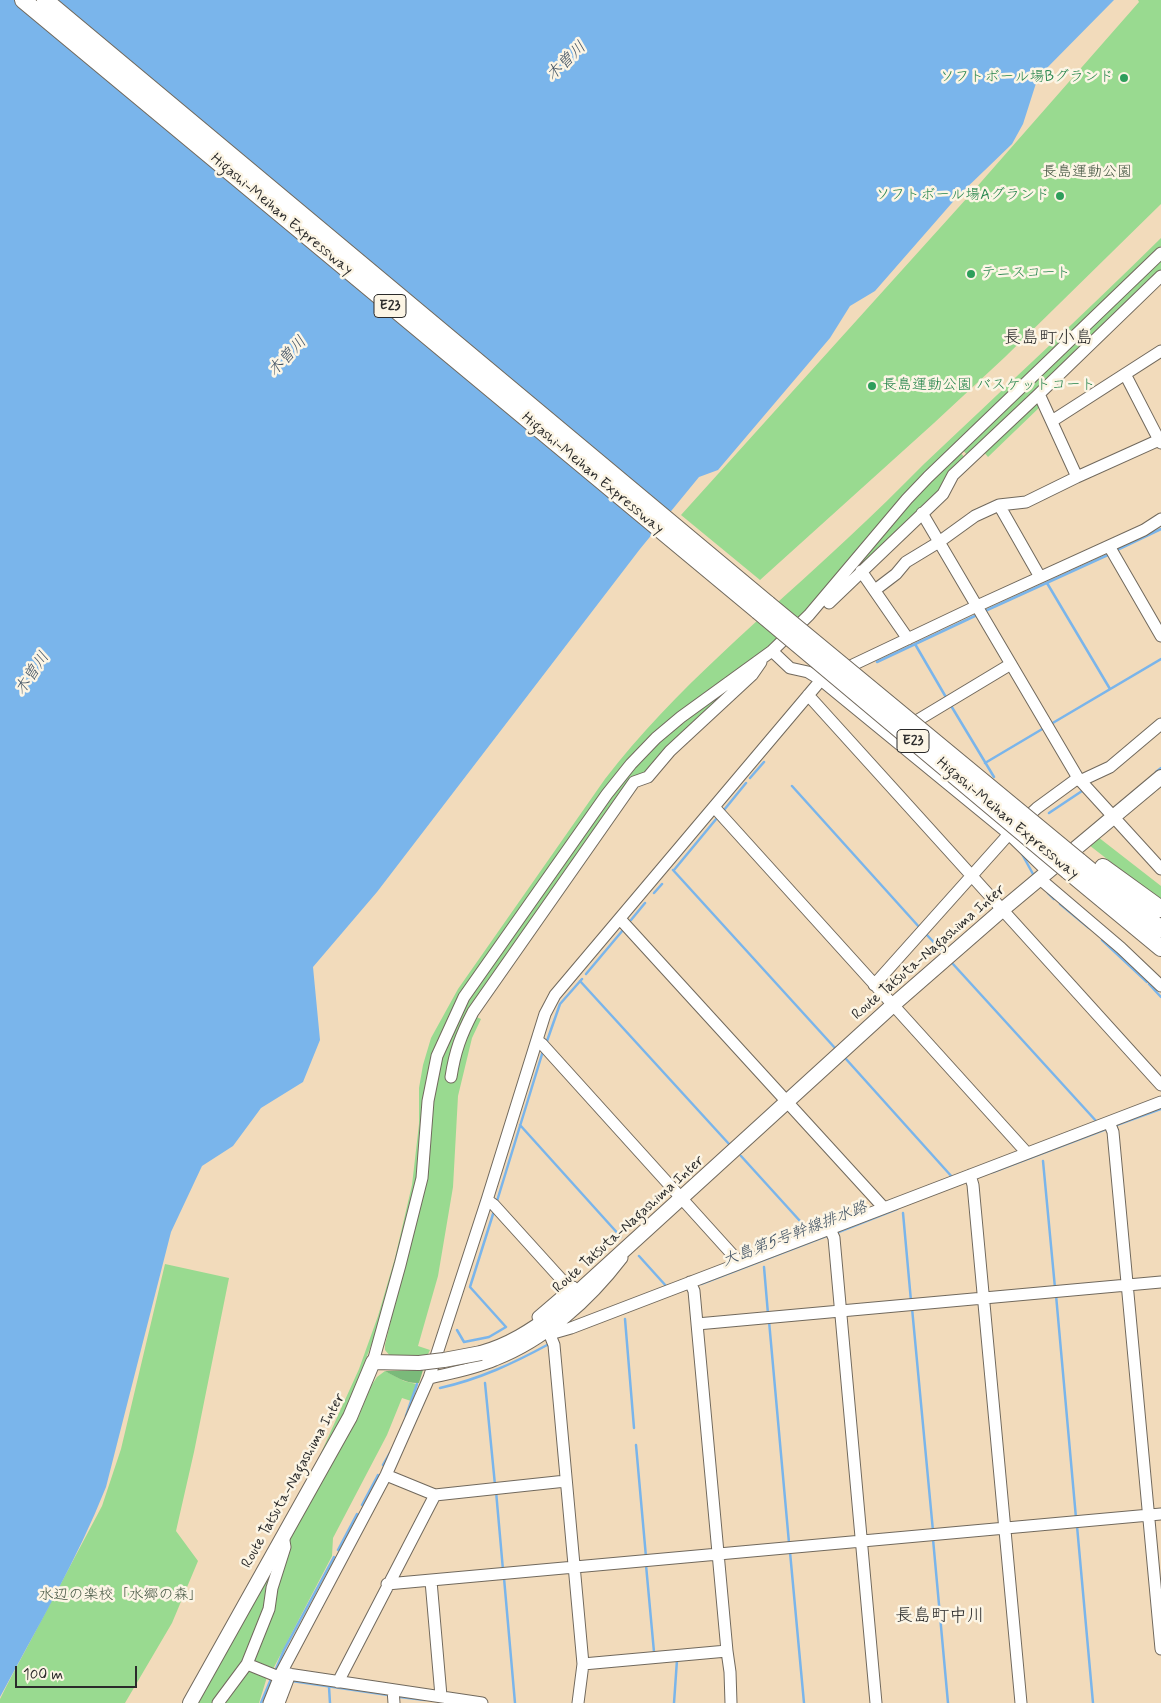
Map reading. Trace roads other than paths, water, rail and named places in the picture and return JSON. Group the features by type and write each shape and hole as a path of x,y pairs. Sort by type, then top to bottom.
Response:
{"highway":[{"name":"Higashi-Meihan Expressway","path":"23,0 1161,929"},
{"name":"Higashi-Meihan Expressway","path":"45,0 855,677 995,790 1077,862 1131,924 1161,948"},
{"path":"1077,862 1161,909"},
{"path":"1131,924 1161,952"}],"main road":[{"name":"Route Tatsuta-Nagashima Inter","path":"190,1703 350,1417 373,1362 419,1363 481,1352 507,1344 526,1334 555,1313 893,1006 1002,910 1161,777"}],"street":[{"path":"373,1362 422,1178 428,1101 437,1056 464,997 607,794 631,764 656,738 768,654 809,615 922,482 1161,253"},
{"path":"809,615 825,606 944,494 953,475 1161,276"},
{"path":"1052,421 1161,351"},
{"path":"875,590 896,574 906,562 939,542 975,516 1000,505 1026,502 1160,441 1125,374"},
{"path":"1039,394 1078,477"},
{"path":"1000,505 1040,577"},
{"path":"922,513 1079,780 1161,869"},
{"path":"270,1703 386,1475 429,1378 487,1200 544,1014 555,995 821,680 1144,530 1161,519"},
{"path":"1109,546 1161,636"},
{"path":"862,571 908,639"},
{"path":"768,654 790,668 808,672 821,680 1009,834 1044,875 1161,986"},
{"path":"451,1077 458,1044 473,1012 634,782 648,777 670,751 752,675 768,654"},
{"path":"890,737 1011,664"},
{"path":"808,695 1161,1085"},
{"path":"874,985 971,875 1036,808 1079,780 1110,767 1161,724"},
{"path":"714,806 1027,1154"},
{"path":"620,919 884,1208"},
{"path":"537,1040 740,1263"},
{"path":"429,1378 474,1368 497,1360 529,1343 691,1286 740,1263 832,1232 884,1208 971,1179 1027,1154 1111,1126 1161,1102"},
{"path":"1111,1126 1161,1650"},
{"path":"971,1179 984,1298 1021,1703"},
{"path":"487,1200 494,1205 570,1290"},
{"path":"832,1232 876,1703"},
{"path":"437,1354 492,1344 513,1334 545,1312 625,1244 637,1238"},
{"path":"578,1703 583,1664 551,1336 575,1308 611,1273 637,1238"},
{"path":"697,1324 1161,1282"},
{"path":"691,1286 697,1324 730,1672 731,1703"},
{"path":"386,1475 435,1495 566,1482"},
{"path":"338,1682 387,1584 435,1495"},
{"path":"387,1584 1161,1514"},
{"path":"218,1703 247,1664 269,1609 272,1588 285,1547 283,1535"},
{"path":"430,1581 441,1696"},
{"path":"583,1664 727,1651"},
{"path":"247,1664 283,1675 482,1703"},
{"path":"279,1703 283,1675"},
{"path":"393,1690 394,1703"}],"water":[{"name":"木曽川","path":"0,0 1114,0 1038,77 1023,124 1012,144 958,196 875,291 850,306 830,338 718,470 699,477 640,549 377,892 313,967 320,1040 303,1082 261,1108 233,1146 202,1166 171,1232 106,1487 69,1567 0,1697"}],"waterway":[{"path":"1117,550 1161,529"},
{"path":"985,611 1110,554"},
{"path":"1047,583 1110,689"},
{"path":"877,662 977,615"},
{"path":"915,644 947,699"},
{"path":"1051,724 1161,659"},
{"path":"950,704 994,777"},
{"path":"985,763 1044,728"},
{"path":"750,778 764,762"},
{"path":"1156,772 1161,768"},
{"path":"724,810 746,783"},
{"path":"792,786 920,928"},
{"path":"1049,813 1082,791"},
{"path":"674,870 717,818"},
{"path":"1022,854 1033,874"},
{"path":"673,870 835,1048"},
{"path":"654,893 662,884"},
{"path":"1048,893 1054,899"},
{"path":"631,920 645,903"},
{"path":"1060,904 1089,928"},
{"path":"586,974 623,930"},
{"path":"926,934 943,952"},
{"path":"1102,940 1147,982"},
{"path":"953,964 1097,1122"},
{"path":"547,1041 560,1004 582,979"},
{"path":"580,981 729,1144"},
{"path":"1149,984 1161,997"},
{"path":"497,1201 543,1051"},
{"path":"846,1059 953,1178"},
{"name":"大島第5号幹線排水路","path":"1114,1126 1161,1109"},
{"path":"520,1125 621,1237"},
{"name":"大島第5号幹線排水路","path":"993,1172 1109,1128"},
{"path":"741,1156 810,1232"},
{"path":"1043,1161 1055,1288"},
{"name":"大島第5号幹線排水路","path":"836,1233 897,1209"},
{"path":"457,1330 464,1342 489,1337 506,1327 470,1287 494,1211"},
{"path":"903,1213 911,1301"},
{"name":"大島第5号幹線排水路","path":"701,1284 829,1235"},
{"path":"639,1256 667,1287"},
{"path":"764,1267 768,1314"},
{"path":"1056,1295 1076,1518"},
{"path":"912,1308 933,1531"},
{"path":"625,1319 634,1428"},
{"path":"769,1321 789,1543"},
{"name":"大島第5号幹線排水路","path":"440,1388 496,1370 549,1344"},
{"path":"485,1383 495,1485"},
{"path":"406,1416 417,1384"},
{"path":"636,1445 646,1557"},
{"path":"383,1465 390,1453"},
{"path":"362,1505 378,1475"},
{"path":"496,1491 503,1570"},
{"path":"338,1550 357,1514"},
{"path":"1077,1526 1093,1703"},
{"path":"933,1539 948,1703"},
{"path":"790,1552 804,1703"},
{"path":"276,1669 284,1650 334,1557"},
{"path":"646,1565 654,1652"},
{"path":"504,1578 515,1703"},
{"path":"674,1703 677,1660"},
{"path":"261,1703 271,1679"},
{"path":"292,1681 388,1695"},
{"path":"329,1687 330,1703"},
{"path":"400,1697 425,1700"}],"place":[{"name":"ソフトボール場Bグランド","path":"1124,78"},
{"name":"ソフトボール場Aグランド","path":"1060,196"},
{"name":"テニスコート","path":"971,274"},
{"name":"長島運動公園 バスケットコート","path":"872,386"}],"district":[{"name":"長島町小島","path":"1048,339"},
{"name":"長島町中川","path":"940,1617"}],"park label":[{"name":"長島運動公園","path":"1087,173"},
{"name":"水辺の楽校「水郷の森」","path":"121,1596"}]}
